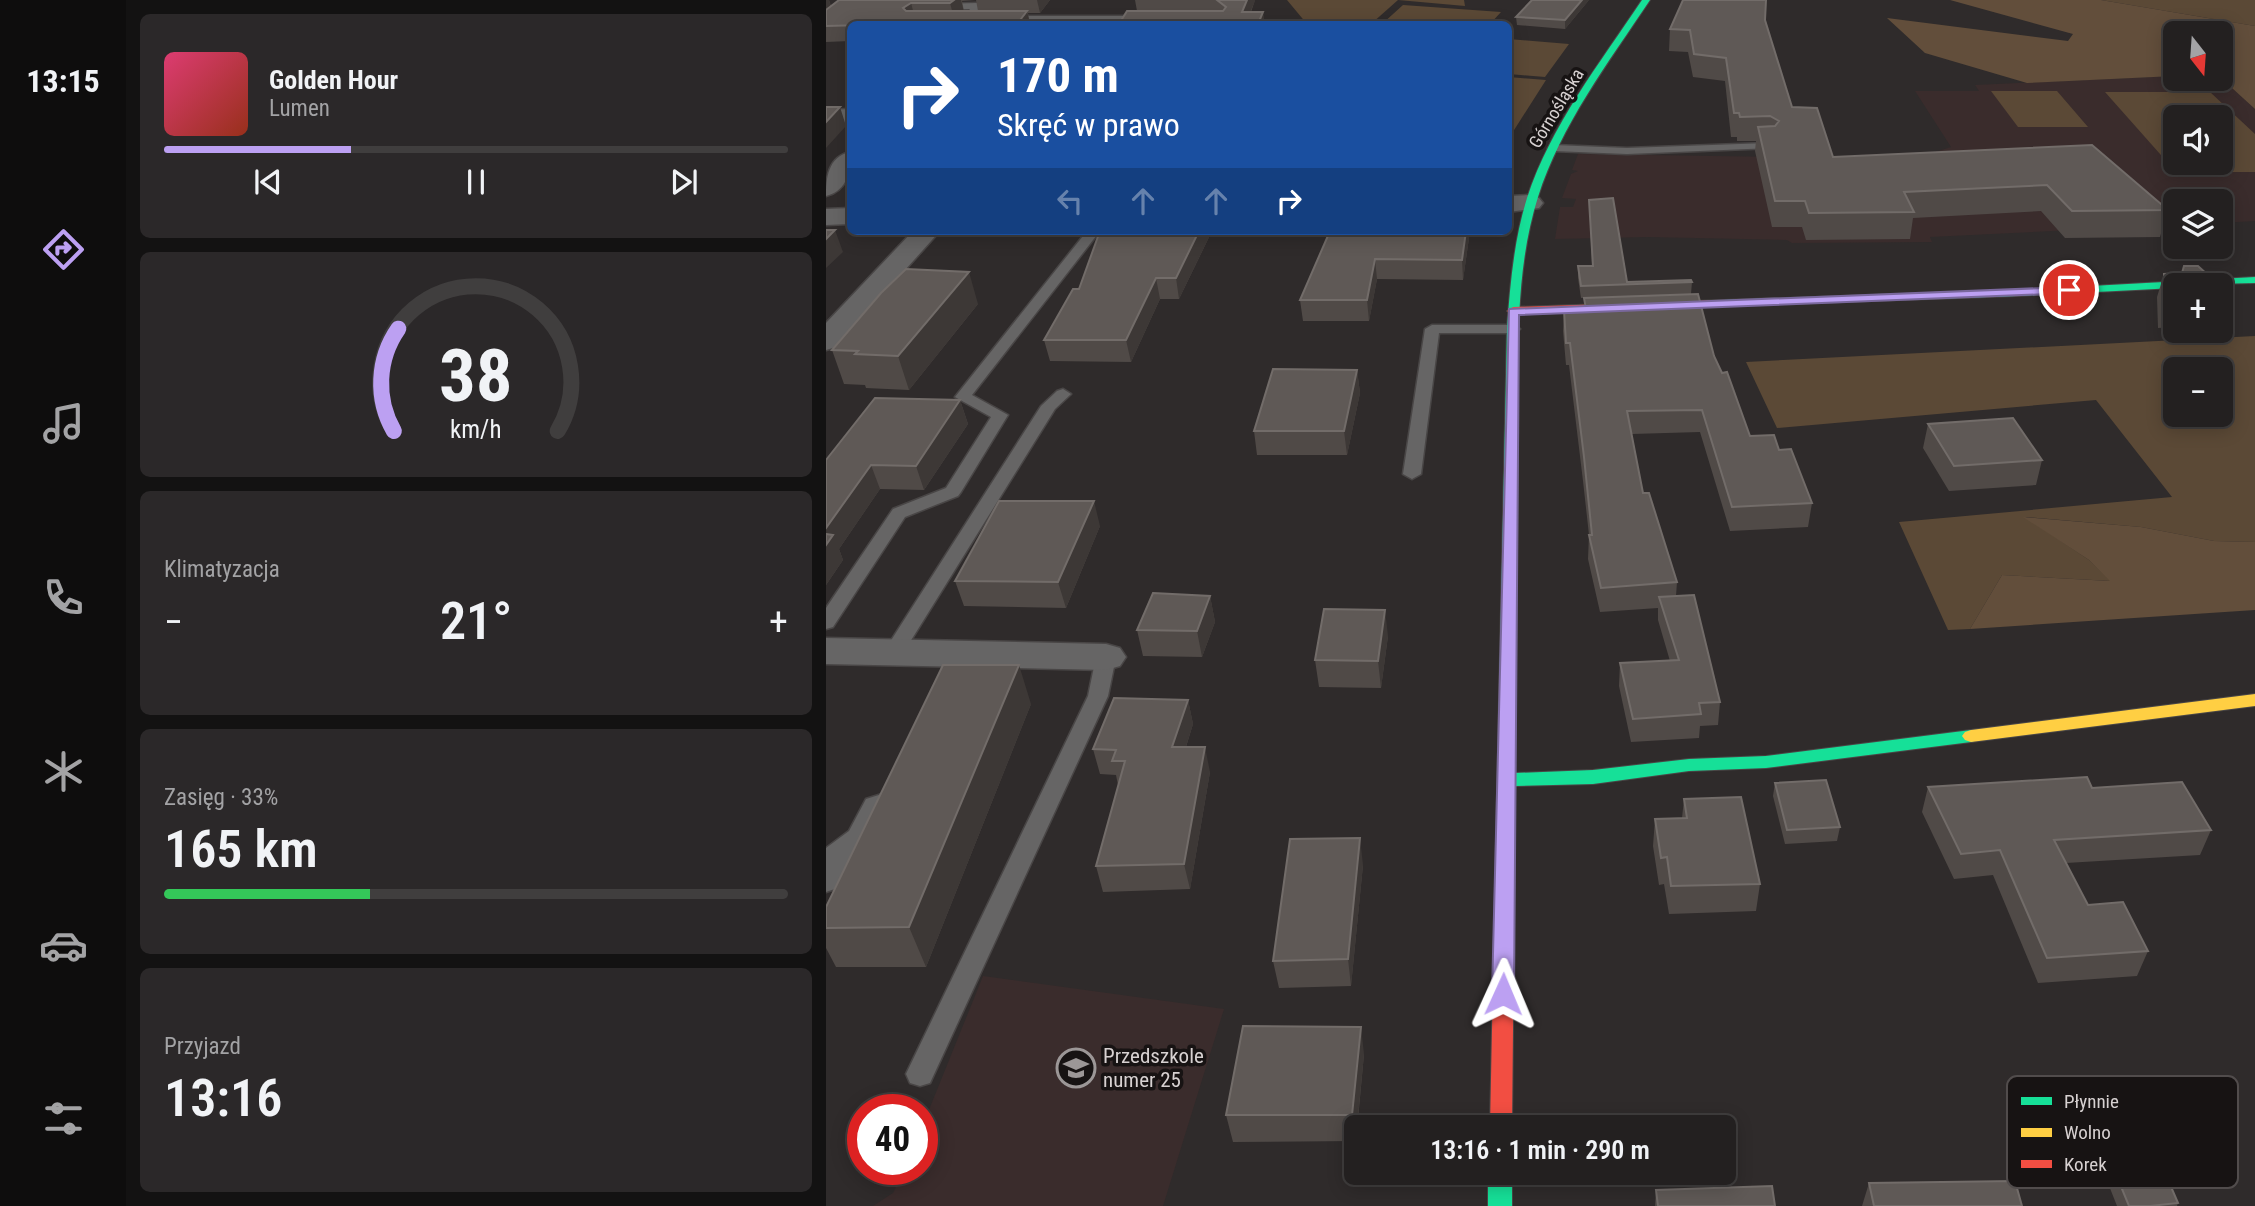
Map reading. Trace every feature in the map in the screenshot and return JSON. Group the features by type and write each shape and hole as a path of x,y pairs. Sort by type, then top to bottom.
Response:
{"street":[{"name":"Górnośląska","path":"1501,1115 1513,312 1519,203 1646,0"},
{"path":"826,117 847,116"},
{"path":"826,189 847,163"},
{"path":"826,217 847,216"},
{"path":"829,334 923,235"},
{"path":"1513,312 2016,293 2255,280"},
{"path":"826,651 893,653 949,670 1106,657"},
{"path":"1506,780 1593,777 1689,765 1766,762 2255,700"},
{"path":"826,873 866,843 902,770"},
{"path":"1500,1185 1500,1206"}],"lane":[{"path":"1637,0 1646,0"},
{"path":"923,7 977,6 962,21"},
{"path":"1554,148 1627,151 1768,146"},
{"path":"826,623 899,513 952,492 1000,415 963,397 1091,235"},
{"path":"1412,474 1433,329 1513,329"},
{"path":"893,653 1049,406 1063,394"},
{"path":"920,1074 1098,696 1106,657"}],"shaded area":[{"path":"1287,0 1398,0 1374,21 1304,21"},
{"path":"1398,0 1464,0 1465,6"},
{"path":"1950,0 2101,0 2225,21 2163,21 2163,77 2027,83 1925,53 1887,18 2068,41 2073,34"},
{"path":"2101,0 2255,0 2255,26"},
{"path":"1403,5 1501,12 1493,21 1385,21"},
{"path":"2233,22 2255,26 2255,109 2233,89"},
{"path":"1512,39 1569,44 1545,77 1512,74"},
{"path":"1512,77 1546,80 1512,133"},
{"path":"2163,77 2163,91 2233,89 2255,109 2255,221 2233,222 2233,189 2163,189 2163,226 1930,237 1932,242 1792,243 1787,240 1647,237 1555,239 1560,207 1573,207 1576,199 1562,198 1571,174 1578,171 1572,170 1578,154 1913,159 1951,147 1915,91 1979,91 1975,85"},
{"path":"1991,91 2057,91 2088,127 2018,127"},
{"path":"2105,92 2210,92 2224,105 2163,105 2163,157"},
{"path":"2233,113 2255,134 2255,172 2233,172"},
{"path":"2255,336 2255,542 2214,541 2141,527 2025,517 2089,560 2111,581 2002,575 1970,629 1948,630 1899,522 2172,497 2096,400 1777,428 1746,362 2163,341 2163,343 2233,343 2233,337"},
{"path":"2023,517 2141,527 2214,541 2255,542 2255,610 1970,629 2002,575 2110,581 2089,560"},
{"name":"Przedszkole numer 25","path":"983,976 1224,1009 1163,1206 873,1206 893,1193 897,1185 938,1185 938,1094 935,1094"}],"building":[{"path":"839,0 954,0 950,3 911,3 903,8 906,11 1027,11 1019,21 847,21 847,25 826,26 826,10"},
{"path":"1217,0 1247,0 1242,12 1263,12 1259,21 1121,21 1127,11 1223,11 1226,7"},
{"path":"1532,0 1582,0 1565,20 1516,17"},
{"path":"1683,0 1766,0 1765,20 1792,107 1817,108 1833,157 2092,145 2163,206 2163,210 2072,211 2047,185 1904,192 1914,212 1809,213 1805,201 1775,201 1758,127 1775,126 1779,121 1770,116 1740,117 1739,113 1734,113 1726,58 1694,54 1690,30 1670,29"},
{"path":"826,107 840,107 826,122"},
{"path":"1613,198 1627,282 1692,282 1581,286 1578,266 1593,266 1589,200"},
{"path":"826,230 835,230 826,239"},
{"path":"1099,235 1197,235 1176,278 1156,278 1126,340 1044,340 1073,289 1079,289"},
{"path":"1328,235 1465,235 1462,260 1375,259 1367,300 1300,300"},
{"path":"2184,266 2198,266 2206,273 2182,273"},
{"path":"906,269 969,272 898,356 832,350 881,293"},
{"path":"1698,294 1714,356 1722,373 1727,372 1750,436 1774,435 1779,450 1791,449 1812,503 1732,507 1702,410 1627,411 1643,493 1649,493 1677,582 1601,588 1589,535 1592,535 1584,457 1570,343 1566,343 1564,310 1586,309 1584,298"},
{"path":"1273,369 1357,370 1344,431 1254,431"},
{"path":"875,398 960,400 916,466 871,465 826,528 826,460"},
{"path":"2013,418 2042,460 1954,466 1928,424"},
{"path":"999,501 1094,501 1058,582 955,581"},
{"path":"826,534 833,535 826,545"},
{"path":"1153,593 1210,596 1197,631 1137,630"},
{"path":"1694,595 1720,702 1699,703 1701,714 1633,719 1620,663 1679,660 1659,597"},
{"path":"1324,609 1385,610 1378,661 1315,660"},
{"path":"943,665 1019,665 909,927 826,928 826,907"},
{"path":"1114,698 1188,700 1172,747 1205,747 1184,864 1096,866 1125,761 1112,761 1116,750 1093,749"},
{"path":"2087,777 2092,788 2182,782 2211,830 2054,840 2088,905 2123,902 2148,951 2047,958 2000,850 1961,854 1928,787"},
{"path":"1826,780 1840,827 1787,830 1775,783"},
{"path":"1741,797 1760,884 1671,886 1667,857 1661,858 1655,819 1687,818 1684,799"},
{"path":"1360,838 1348,959 1273,961 1290,839"},
{"path":"1243,1026 1361,1027 1352,1115 1226,1115"},
{"path":"2007,1181 2007,1188 2017,1188 2022,1206 1874,1206 1869,1183"},
{"path":"1772,1186 1775,1206 1658,1206 1656,1190"},
{"path":"2122,1188 2172,1188 2178,1203 2150,1206 2129,1206"}],"traffic: fast":[{"path":"1504,932 1513,329 1518,262 1533,196 1555,144 1583,95 1646,0"},
{"path":"1724,303 2016,293 2255,280"},
{"path":"1506,780 1593,777 1689,765 1766,762 1971,736"},
{"path":"1500,1185 1500,1206"}],"traffic: slow":[{"path":"1971,736 2255,700"}],"traffic: jam":[{"path":"1513,311 1724,303"},
{"path":"1501,1115 1504,932"}],"place":[{"name":"Przedszkole numer 25","path":"1076,1068"}],"route":[{"path":"1503,994 1513,312 2069,290"}]}
